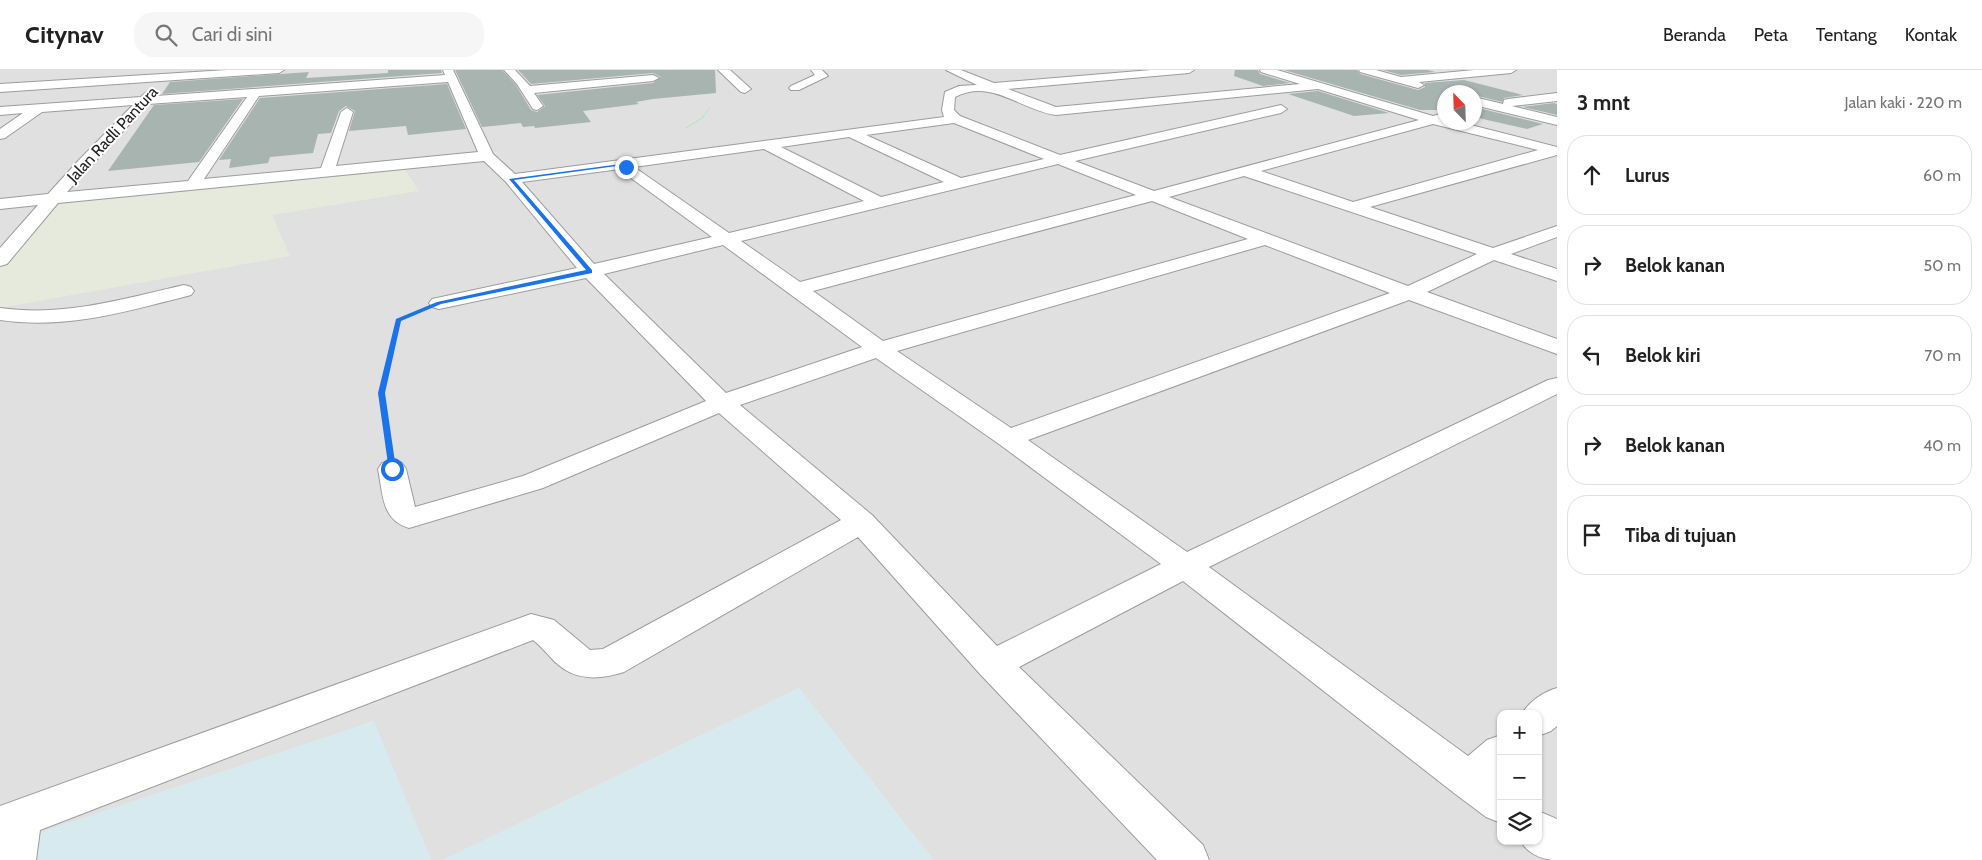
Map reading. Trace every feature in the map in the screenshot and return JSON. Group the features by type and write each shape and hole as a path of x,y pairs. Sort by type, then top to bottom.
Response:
{"street":[{"path":"0,88 169,74 280,70"},
{"path":"509,70 528,90 538,106"},
{"path":"723,70 745,89"},
{"path":"795,88 822,76 816,70"},
{"path":"952,70 1048,110 1056,111 1240,95 1318,86"},
{"path":"1189,70 958,90 949,95 948,110 951,117 955,119 1058,160 1557,347"},
{"path":"1265,70 1437,118"},
{"path":"1364,70 1436,90"},
{"path":"1401,80 1511,70"},
{"name":"Jalan Radli Pantura","path":"0,260 50,200 169,74"},
{"path":"0,110 254,93 449,74 487,156 511,179 590,271 722,403 861,522 993,664 1187,860"},
{"path":"528,90 653,78"},
{"path":"192,186 254,93"},
{"path":"439,303 590,271 1281,108 1240,95"},
{"path":"1482,108 1557,97"},
{"path":"1482,104 1557,121"},
{"path":"0,135 40,108"},
{"path":"327,172 347,112"},
{"path":"511,179 955,119"},
{"path":"797,289 1437,120"},
{"path":"1479,130 1556,151"},
{"path":"850,133 959,183"},
{"path":"767,144 878,202"},
{"path":"1353,207 1556,151"},
{"path":"0,204 487,156"},
{"path":"627,164 626,167 629,170 878,349 1008,438 1185,566 1497,801"},
{"path":"1244,172 1557,275"},
{"path":"1008,438 1409,293 1493,254 1557,231"},
{"path":"392,469 401,511 409,518 417,516 533,482 722,403 878,349 1268,239"},
{"path":"0,314 21,319 66,317 184,291"},
{"path":"993,664 1185,566 1557,385"},
{"path":"14,860 10,822 531,627 539,628 547,633 576,660 585,664 594,666 611,662 861,522"},
{"path":"1542,716 1557,703"},
{"path":"1468,780 1497,755"},
{"path":"1542,834 1557,844"}],"path":[{"path":"392,469 381,393 398,320 439,303"}],"shaded area":[{"path":"0,70 1557,70 1557,860 933,860 799,688 443,860 431,860 373,721 0,860"},
{"path":"405,170 419,191 272,215 290,256 0,308 0,257 49,205"},
{"path":"799,688 933,860 443,860"},
{"path":"374,721 431,860 15,860 19,839"}],"building":[{"path":"388,70 441,70 442,73 162,94 170,82 309,72 306,78 388,73"},
{"path":"455,70 502,70 516,85 531,110 537,112 545,106 537,95 653,83 661,77 653,73 531,84 518,70 715,70 716,93 653,99 636,102 639,104 583,111 591,122 535,128 534,126 523,127 521,123 482,127"},
{"path":"1235,70 1258,70 1260,74 1290,83 1263,86 1234,76"},
{"path":"1284,70 1357,70 1360,74 1418,90 1425,87 1425,83 1464,80 1523,95 1504,98 1502,102 1482,97 1482,85 1437,85 1437,110 1420,110"},
{"path":"1383,70 1428,70 1435,72 1401,75"},
{"path":"447,84 466,129 408,135 406,126 349,131 355,111 346,106 339,111 331,133 318,134 313,153 270,157 268,163 229,168 231,159 219,160 260,98"},
{"path":"1318,91 1389,113 1354,116 1288,94"},
{"path":"243,99 199,162 108,171 154,105"},
{"path":"1557,104 1557,115 1523,107"},
{"path":"1482,109 1543,124 1527,129 1482,119"}],"route":[{"path":"392,469 381,393 398,320 439,303 590,271 511,179 627,164 626,167"}]}
